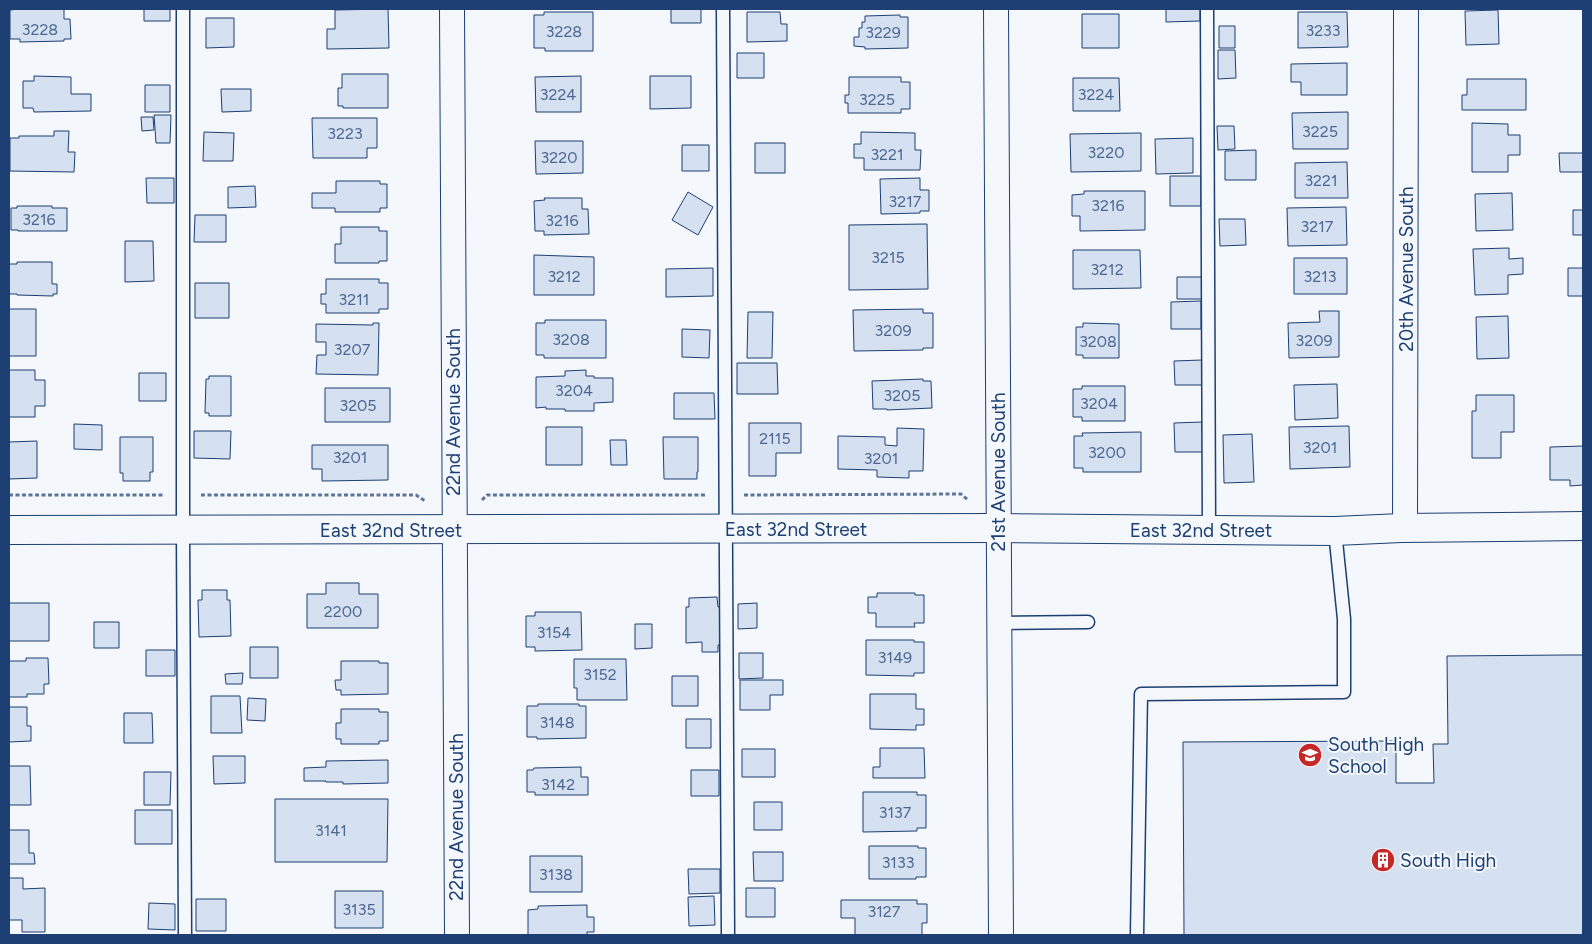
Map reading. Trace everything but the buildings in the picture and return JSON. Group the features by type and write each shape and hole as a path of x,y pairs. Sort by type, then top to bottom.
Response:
{"street":[{"name":"22nd Avenue South","path":"452,9 456,935"},
{"name":"21st Avenue South","path":"996,9 1001,935"},
{"name":"20th Avenue South","path":"1405,528 1406,9"},
{"name":"East 32nd Street","path":"9,530 998,528 1335,531 1405,528 1583,526"}],"lane":[{"path":"183,9 185,935"},
{"path":"723,9 728,935"},
{"path":"1207,9 1210,530"},
{"path":"1137,935 1141,694 1344,692 1344,619 1335,531"},
{"path":"999,623 1088,622"}],"path":[{"path":"9,495 416,494 426,501"}],"place":[{"name":"South High School","path":"1310,755"},
{"name":"South High","path":"1383,860"}]}
